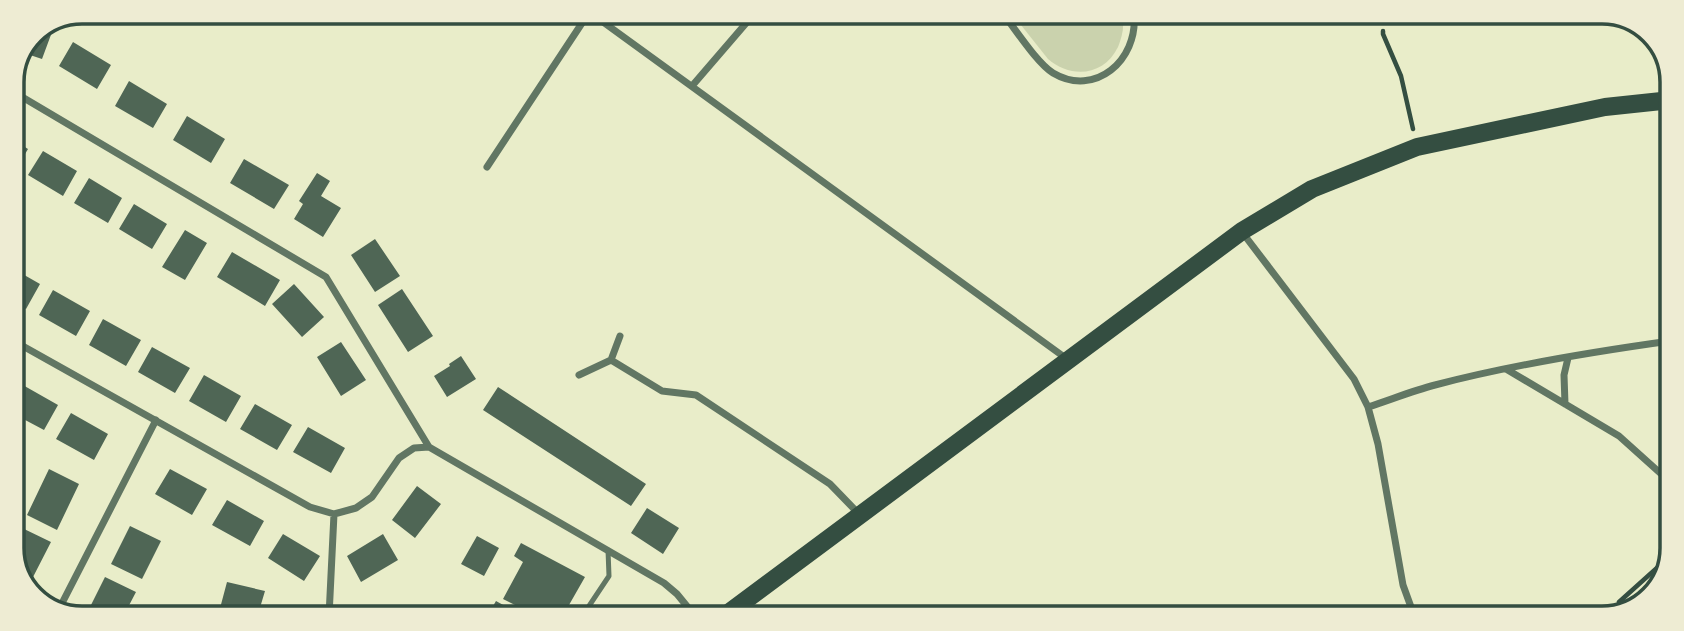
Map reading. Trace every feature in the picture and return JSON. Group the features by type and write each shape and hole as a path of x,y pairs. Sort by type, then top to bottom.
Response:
{"main road":[{"path":"738,606 1242,231 1312,189 1417,147 1605,107 1659,101"}],"street":[{"path":"487,167 583,24"},
{"path":"605,24 1069,360"},
{"path":"692,86 745,24"},
{"path":"1011,24 1045,68 1069,79 1083,80 1105,75 1121,61 1128,50 1134,24"},
{"path":"24,97 327,277 429,447 664,583 686,606"},
{"path":"1242,231 1354,379 1368,407 1378,444 1403,585 1411,606"},
{"path":"579,375 611,360 620,335"},
{"path":"1368,407 1433,386 1506,369 1660,343"},
{"path":"25,347 310,507 334,514 356,508 372,497 400,458 414,448 429,447"},
{"path":"1565,404 1564,374 1567,358"},
{"path":"611,360 662,391 696,395 830,484 860,514"},
{"path":"1506,369 1619,436 1660,473"},
{"path":"62,602 156,420"},
{"path":"329,606 334,514"}],"lane":[{"path":"589,606 609,576 608,550"}],"path":[{"path":"1384,24 1383,34 1401,76 1417,147"},
{"path":"1619,601 1655,569"}],"green space":[{"path":"1020,24 1123,24 1118,47 1112,57 1096,69 1077,72 1067,70 1048,59"}],"building":[{"path":"52,33 42,59 31,55"},
{"path":"73,42 111,65 97,89 59,66"},
{"path":"129,81 167,104 153,128 115,106"},
{"path":"187,116 225,139 211,163 173,140"},
{"path":"43,151 77,171 63,196 28,175"},
{"path":"244,159 289,185 274,209 230,183"},
{"path":"317,173 330,181 321,196 341,208 323,237 294,219 303,204 299,201"},
{"path":"89,178 122,198 108,223 74,203"},
{"path":"134,204 167,224 152,249 119,229"},
{"path":"185,230 207,243 185,280 162,267"},
{"path":"375,239 400,276 375,292 351,255"},
{"path":"232,252 280,280 265,306 217,277"},
{"path":"24,275 40,284 24,308"},
{"path":"294,284 324,317 302,337 272,304"},
{"path":"402,289 433,336 408,352 378,305"},
{"path":"53,290 90,311 76,336 39,315"},
{"path":"103,319 141,340 126,366 89,345"},
{"path":"341,342 366,380 341,396 317,357"},
{"path":"152,347 190,368 175,393 138,372"},
{"path":"461,356 476,379 447,397 434,376"},
{"path":"204,375 241,396 226,422 189,401"},
{"path":"25,386 58,405 44,430 25,420"},
{"path":"498,387 646,484 631,506 483,410"},
{"path":"255,404 292,425 277,450 240,429"},
{"path":"71,413 108,434 94,460 56,439"},
{"path":"308,427 345,448 331,473 293,452"},
{"path":"49,469 79,484 57,530 27,515"},
{"path":"170,469 207,489 192,515 155,494"},
{"path":"417,486 441,504 415,538 392,520"},
{"path":"227,500 264,521 250,546 212,525"},
{"path":"647,508 679,528 663,554 631,533"},
{"path":"130,526 161,541 142,579 111,564"},
{"path":"25,529 51,542 33,577 26,560"},
{"path":"283,534 320,556 304,581 268,558"},
{"path":"383,534 398,560 361,582 347,556"},
{"path":"477,536 499,548 484,576 461,564"},
{"path":"521,543 585,577 571,606 517,606 503,599 523,562 514,556"},
{"path":"105,577 136,592 129,606 90,606"},
{"path":"227,582 265,591 260,606 221,606"}]}
